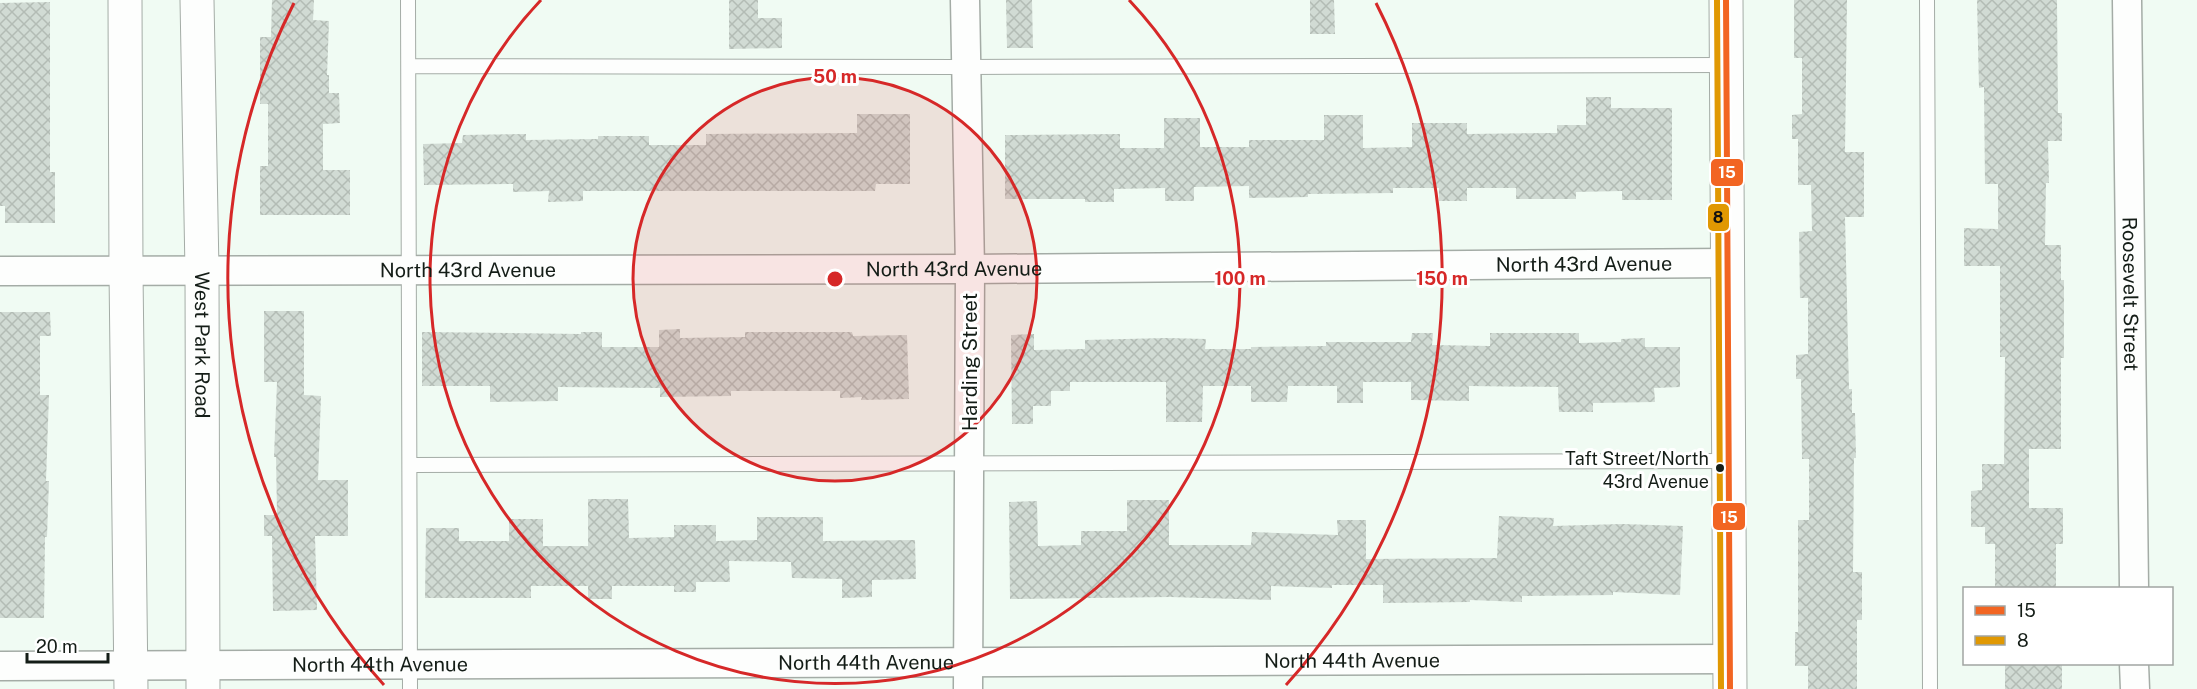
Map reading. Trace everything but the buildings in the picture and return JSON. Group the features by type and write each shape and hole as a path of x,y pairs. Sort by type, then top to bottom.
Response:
{"street":[{"path":"125,0 131,677"},
{"name":"West Park Road","path":"197,0 202,271 203,677"},
{"name":"Harding Street","path":"964,0 970,269 969,675"},
{"path":"1726,0 1730,674"},
{"name":"Roosevelt Street","path":"2127,0 2134,587"},
{"name":"North 43rd Avenue","path":"0,271 970,269 1728,263"},
{"path":"2134,665 2135,689"},
{"name":"North 44th Avenue","path":"0,666 131,677 1730,674"}],"lane":[{"path":"408,0 410,676"},
{"path":"1927,0 1930,689"},
{"path":"409,66 966,68 1727,65"},
{"path":"410,465 1729,461"}],"transit line":[{"name":"8","path":"1717,0 1721,689"},
{"name":"15","path":"1726,0 1730,689"}],"place":[{"name":"Taft Street/North 43rd Avenue","path":"1720,468"}]}
